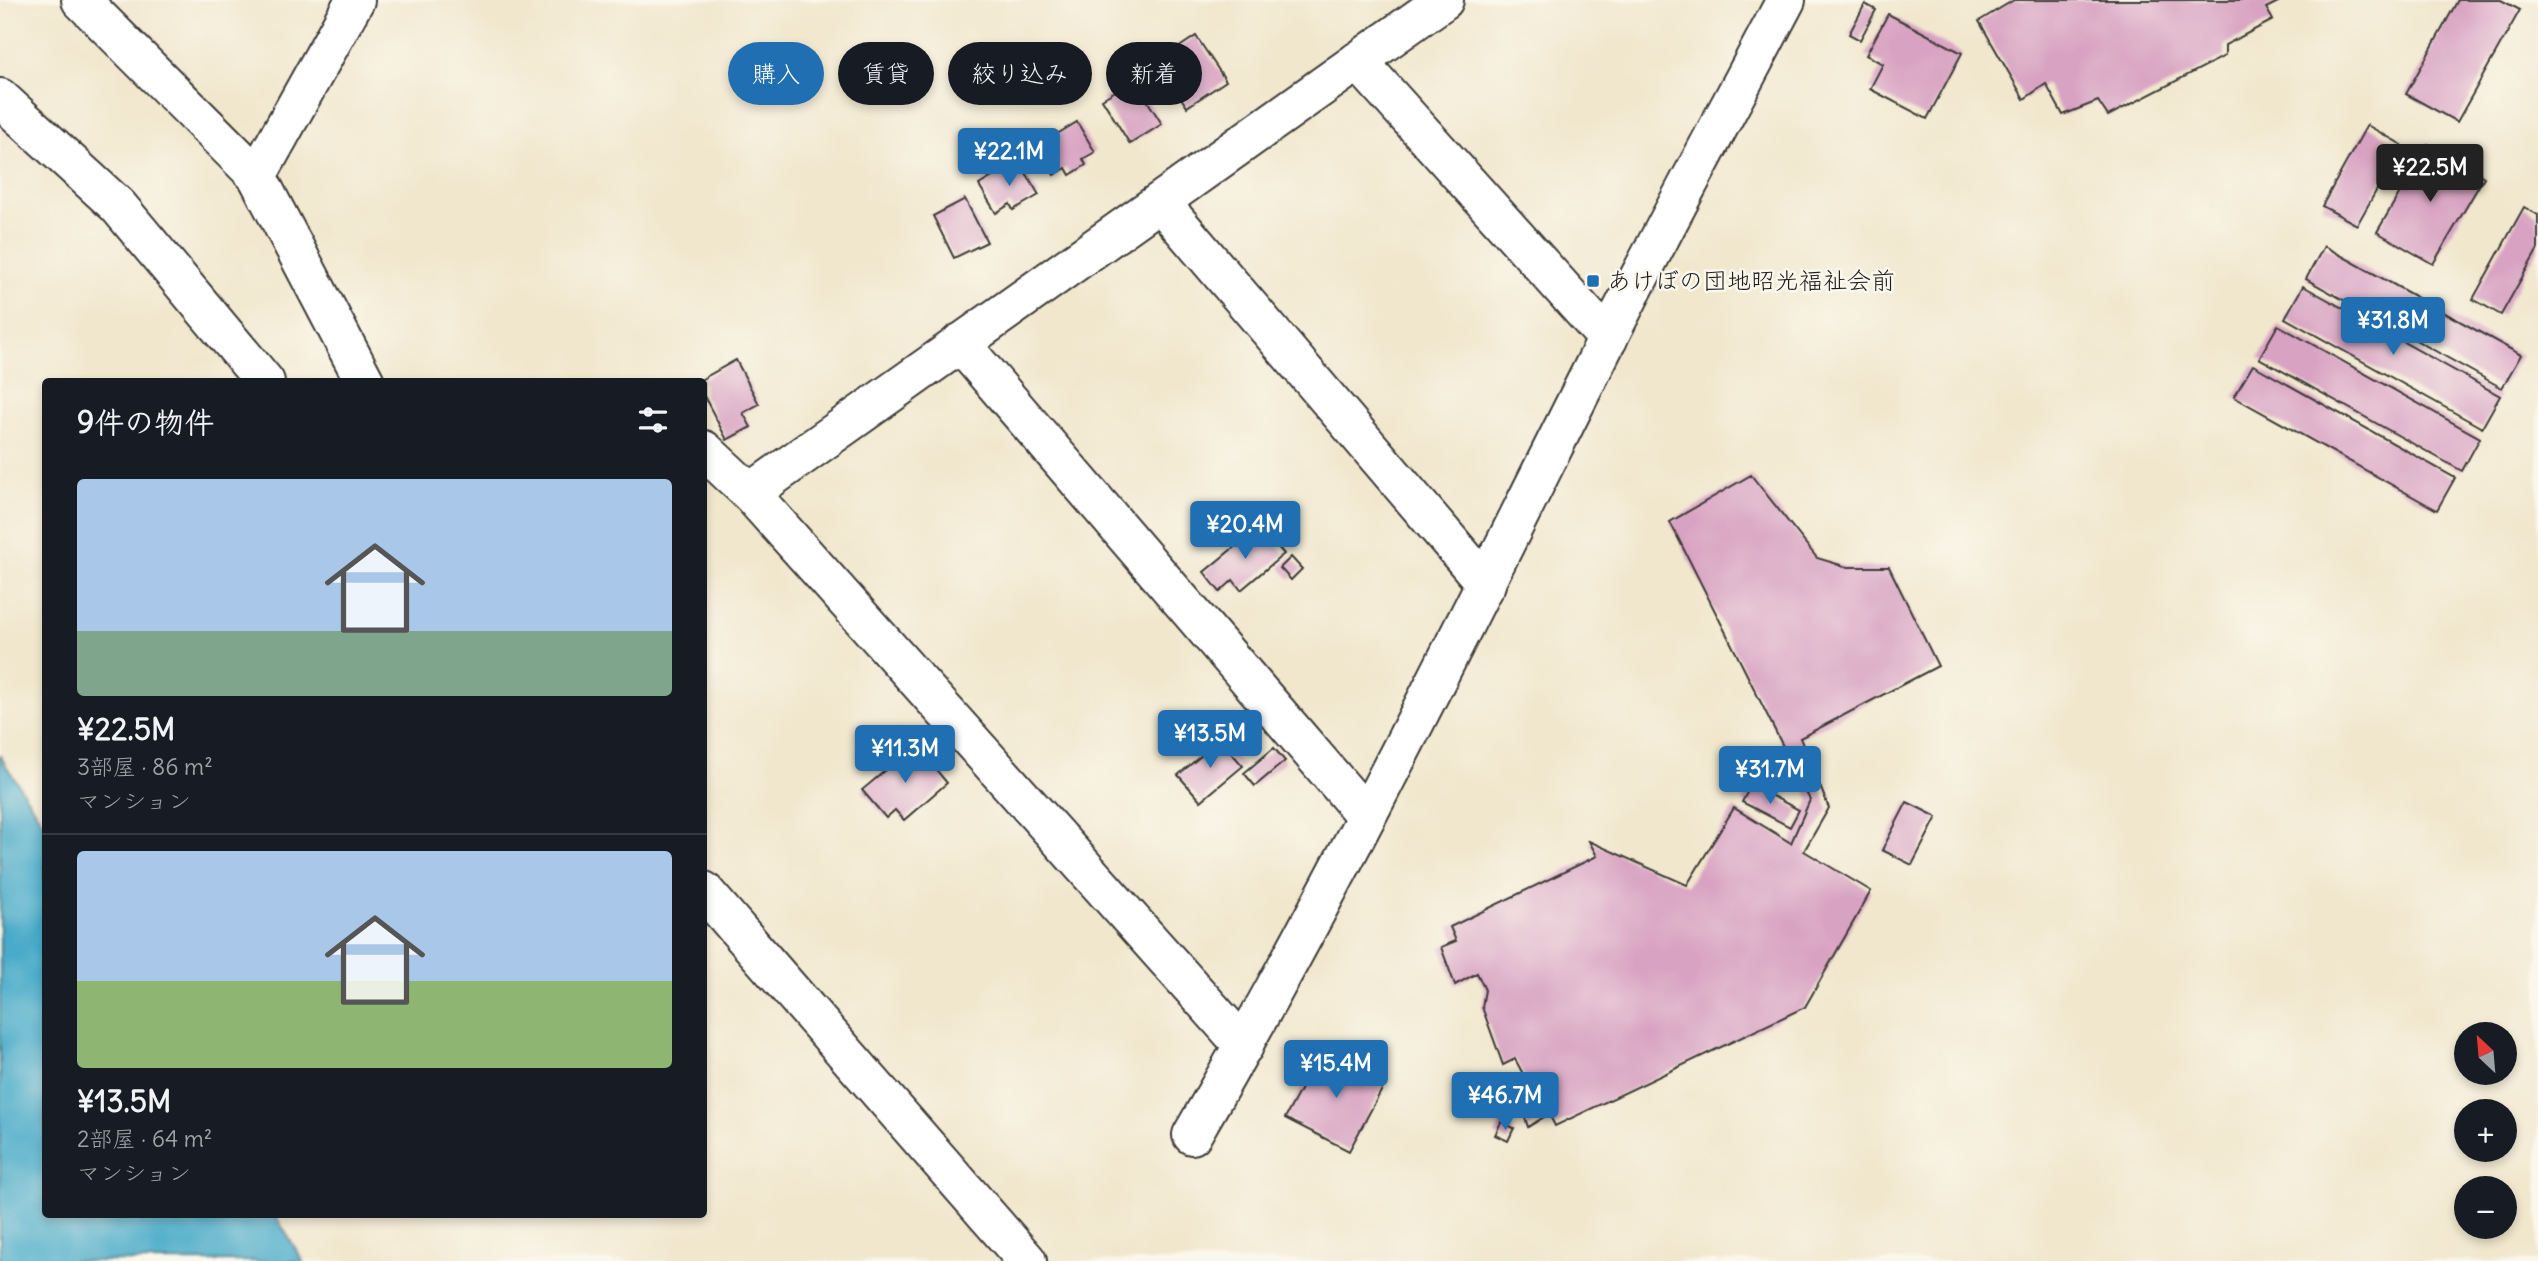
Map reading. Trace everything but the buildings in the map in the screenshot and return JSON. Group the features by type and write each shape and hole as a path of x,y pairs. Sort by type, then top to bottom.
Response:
{"street":[{"path":"81,0 257,176 363,378"},
{"path":"257,176 355,0"},
{"path":"750,493 1444,0"},
{"path":"1192,1135 1244,1045 1366,816 1608,339 1786,0"},
{"path":"1358,61 1608,339"},
{"path":"0,98 118,206 262,378"},
{"path":"1160,202 1486,584"},
{"path":"960,344 1366,816"},
{"path":"707,453 750,493 1244,1045"},
{"path":"707,894 1027,1261"}],"water":[{"path":"0,756 42,821 42,1218 277,1218 303,1261 0,1261"}],"place":[{"name":"あけぼの団地昭光福祉会前","path":"1593,281"}]}
